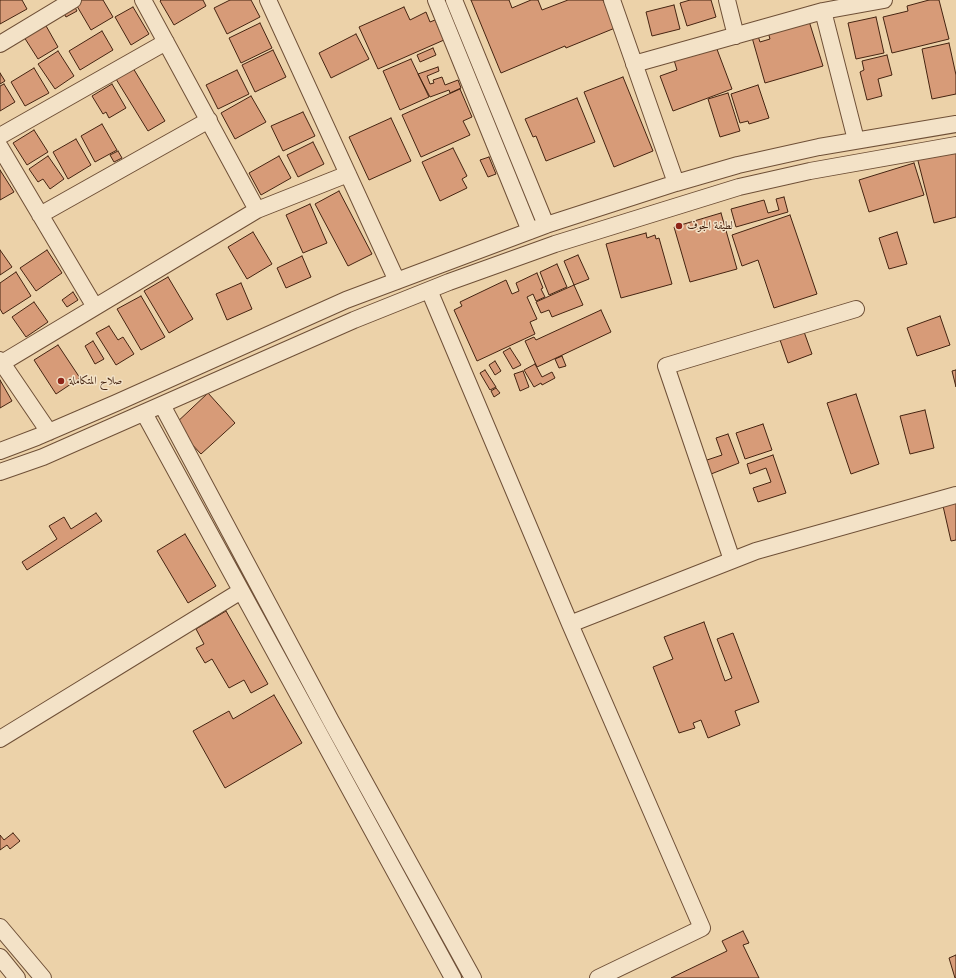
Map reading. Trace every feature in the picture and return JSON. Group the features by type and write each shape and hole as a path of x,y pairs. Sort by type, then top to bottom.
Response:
{"street":[{"path":"0,44 73,0"},
{"path":"143,0 257,210"},
{"path":"268,0 397,281"},
{"path":"436,0 530,231"},
{"path":"454,0 546,225"},
{"path":"612,0 676,183"},
{"path":"727,0 736,36"},
{"path":"634,64 823,11 884,0"},
{"path":"823,11 856,140"},
{"path":"0,136 166,42"},
{"path":"40,215 208,120"},
{"path":"0,451 49,432 346,300 546,225 676,183 738,165 856,140 956,124"},
{"path":"0,472 43,457 354,320 429,290 555,244 740,187 818,169 956,144"},
{"path":"0,147 95,307"},
{"path":"49,432 1,361 95,307 257,210 348,174"},
{"path":"429,290 570,624 702,928 598,978"},
{"path":"732,560 666,366 856,309"},
{"path":"162,405 331,721 473,978"},
{"path":"144,413 453,978"},
{"path":"570,624 756,550 956,495"},
{"path":"0,739 241,591"},
{"path":"0,927 43,978"},
{"path":"0,957 17,978"}],"building":[{"path":"0,0 22,0 27,9 0,24"},
{"path":"103,0 113,17 91,30 74,1"},
{"path":"203,0 206,6 174,25 160,1"},
{"path":"230,0 251,0 260,17 227,34 214,8"},
{"path":"471,0 509,0 512,8 531,0 538,0 542,10 568,0 603,0 615,28 566,48 565,46 501,73"},
{"path":"690,0 711,0 716,17 687,26 680,3"},
{"path":"929,0 939,0 949,39 892,53 883,17 908,11 907,6"},
{"path":"73,4 77,11 66,17 62,10"},
{"path":"674,5 680,29 652,36 646,12"},
{"path":"133,7 149,34 131,45 115,17"},
{"path":"404,7 410,20 426,12 430,22 435,20 444,40 378,69 359,27"},
{"path":"876,17 884,53 856,59 848,23"},
{"path":"809,21 823,66 765,83 751,34 757,33 760,42 770,39 768,32"},
{"path":"260,23 272,48 241,63 229,38"},
{"path":"45,24 58,47 38,59 24,37"},
{"path":"102,31 113,50 80,70 69,51"},
{"path":"356,34 369,59 331,78 319,53"},
{"path":"949,43 956,75 956,94 932,99 922,49"},
{"path":"715,44 732,89 673,111 660,76 677,70 674,60"},
{"path":"433,48 436,55 420,62 417,55"},
{"path":"273,50 286,77 255,92 242,65"},
{"path":"58,51 74,76 55,89 38,64"},
{"path":"887,55 892,75 878,79 882,96 867,100 860,72 864,70 862,61"},
{"path":"411,59 429,97 400,110 383,71"},
{"path":"438,67 439,71 427,76 430,84 434,83 433,80 442,77 445,85 458,80 461,88 450,93 449,90 430,97 418,74"},
{"path":"34,68 49,93 25,106 11,82"},
{"path":"133,68 165,121 148,131 116,79"},
{"path":"237,70 249,94 218,109 206,85"},
{"path":"0,73 5,81 0,84"},
{"path":"623,77 653,151 614,167 584,92"},
{"path":"4,84 15,102 0,111 0,86"},
{"path":"112,84 126,108 109,118 106,112 103,114 92,96"},
{"path":"758,85 769,118 749,124 748,121 740,123 731,94"},
{"path":"460,89 472,117 463,121 470,135 421,157 402,115"},
{"path":"728,93 740,131 720,137 708,99"},
{"path":"251,96 266,122 235,139 221,113"},
{"path":"577,98 595,142 546,161 536,136 533,137 525,119"},
{"path":"303,112 315,136 283,151 271,126"},
{"path":"391,118 411,161 369,180 349,137"},
{"path":"102,124 117,150 95,162 81,136"},
{"path":"34,130 48,152 27,165 13,143"},
{"path":"76,139 91,165 68,179 53,152"},
{"path":"313,142 324,164 298,177 287,155"},
{"path":"956,147 956,217 934,223 917,157"},
{"path":"453,148 467,176 462,179 467,188 440,201 422,162"},
{"path":"118,151 122,158 114,162 110,155"},
{"path":"48,156 64,179 50,189 43,179 38,182 29,169"},
{"path":"279,156 291,178 261,195 249,173"},
{"path":"489,157 496,174 488,177 480,160"},
{"path":"914,163 924,195 869,212 859,180"},
{"path":"0,170 14,192 0,200"},
{"path":"339,191 372,254 348,266 315,204"},
{"path":"784,197 788,212 736,227 731,209 764,200 768,213 779,210 776,199"},
{"path":"310,204 327,243 303,253 286,215"},
{"path":"721,213 737,269 690,282 674,227"},
{"path":"790,215 817,294 774,308 758,260 742,266 732,235"},
{"path":"253,232 272,264 247,279 228,247"},
{"path":"897,232 907,264 889,269 879,238"},
{"path":"646,233 647,238 655,235 656,239 659,238 672,284 621,298 606,244"},
{"path":"0,250 12,267 0,275"},
{"path":"47,250 62,273 36,291 20,268"},
{"path":"578,255 589,279 574,285 564,261"},
{"path":"302,256 311,277 286,288 277,268"},
{"path":"557,264 567,287 549,295 540,272"},
{"path":"16,272 31,296 3,314 0,309 0,283"},
{"path":"537,273 543,288 541,289 545,297 536,301 533,294 527,297 537,319 530,322 535,334 477,361 454,310 462,306 460,302 506,280 512,294 519,291 516,283"},
{"path":"168,277 193,319 169,333 144,291"},
{"path":"241,283 252,309 227,320 216,294"},
{"path":"574,285 583,305 552,317 549,310 541,313 536,302"},
{"path":"73,292 78,300 67,307 62,300"},
{"path":"141,296 165,337 141,350 117,309"},
{"path":"34,302 48,322 26,337 12,317"},
{"path":"601,310 611,332 537,367 525,341 534,337 536,340"},
{"path":"940,316 950,345 917,356 907,328"},
{"path":"109,326 118,340 123,337 134,354 116,365 96,333"},
{"path":"803,329 812,354 788,363 779,337"},
{"path":"93,341 104,359 95,364 85,346"},
{"path":"58,345 80,378 56,394 34,360"},
{"path":"510,348 521,365 513,369 503,352"},
{"path":"562,356 566,366 559,368 555,359"},
{"path":"495,361 501,371 495,375 489,365"},
{"path":"535,364 542,377 552,372 555,378 542,385 541,383 534,387 524,370"},
{"path":"485,370 496,387 490,390 480,373"},
{"path":"956,370 956,387 952,371"},
{"path":"523,371 529,387 520,391 514,374"},
{"path":"0,380 12,401 0,408"},
{"path":"496,388 500,393 494,397 491,391"},
{"path":"208,393 235,423 201,454 174,425"},
{"path":"856,394 879,464 851,474 827,403"},
{"path":"925,410 934,448 910,454 900,416"},
{"path":"763,424 772,450 745,459 736,433"},
{"path":"728,434 739,463 706,476 701,462 722,455 716,438"},
{"path":"773,455 786,493 758,502 753,488 771,482 766,468 750,474 747,464"},
{"path":"956,503 956,540 951,541 943,506"},
{"path":"96,513 102,521 27,570 22,562 57,539 49,526 64,517 71,529"},
{"path":"185,534 216,586 188,603 157,551"},
{"path":"226,611 268,684 251,693 244,680 229,688 212,659 205,663 196,648 204,644 196,629"},
{"path":"704,622 725,681 732,678 717,639 733,633 759,702 735,711 740,725 708,738 701,720 693,723 695,728 679,733 653,667 673,659 664,637"},
{"path":"274,695 302,743 225,788 193,731 229,711 233,719"},
{"path":"13,833 20,841 10,849 7,845 0,850 0,835 4,840"},
{"path":"743,931 749,943 743,945 759,978 671,978 727,951 722,941"},
{"path":"956,955 956,978 955,978 949,958"}],"place":[{"name":"لطيفة الجوف","path":"679,226"},
{"name":"صلاح المتكاملة","path":"61,381"}]}
